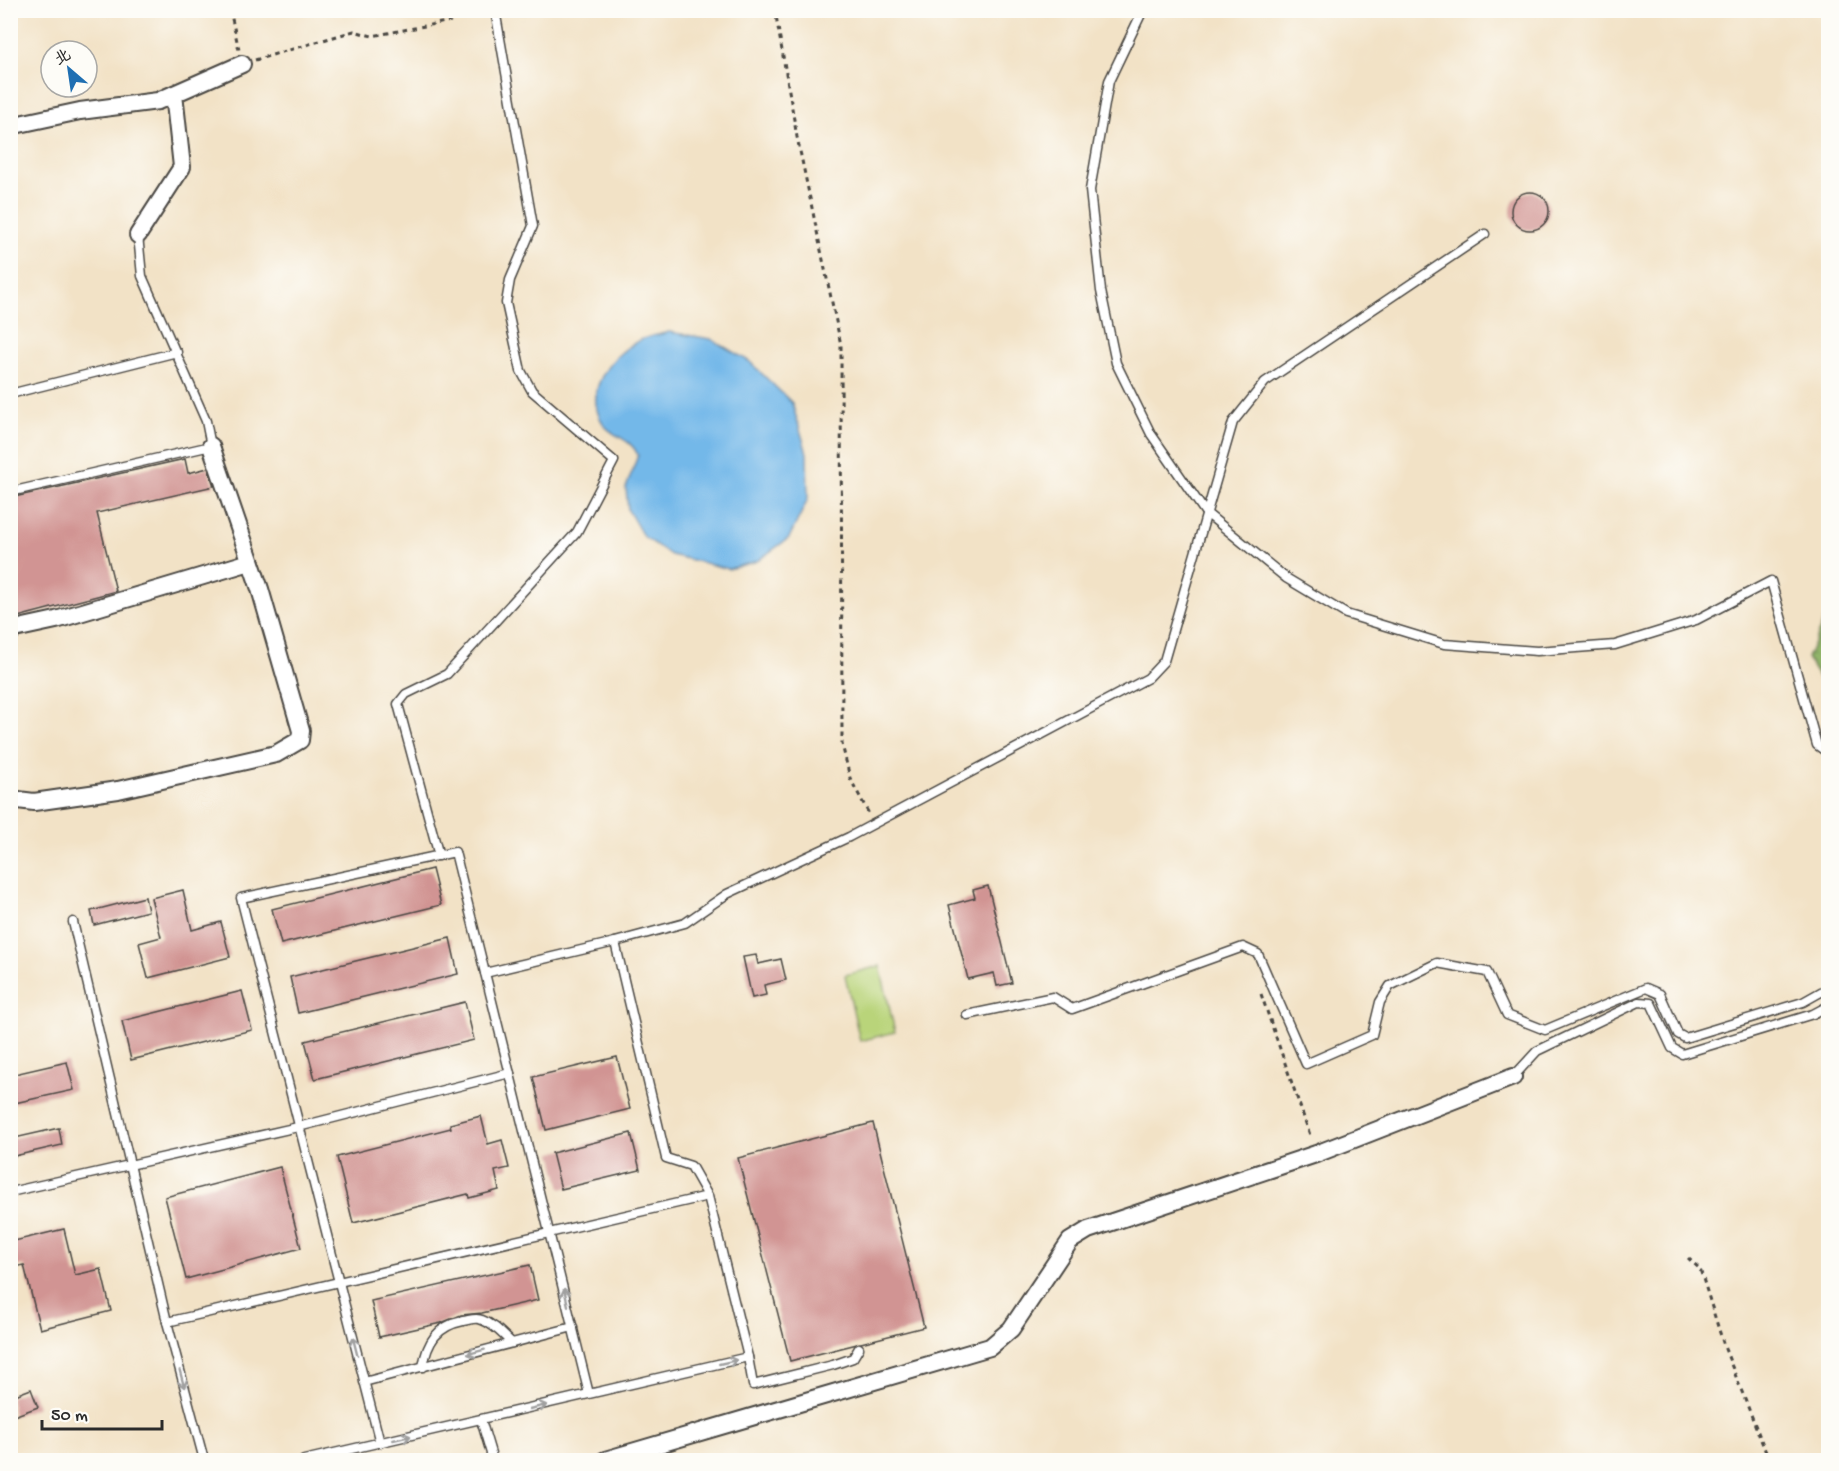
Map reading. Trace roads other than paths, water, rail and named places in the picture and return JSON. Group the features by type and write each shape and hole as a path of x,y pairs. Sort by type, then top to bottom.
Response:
{"street":[{"path":"10,126 80,111 158,101 242,64"},
{"path":"138,235 182,166 174,94"},
{"path":"10,799 34,802 118,790 276,754 300,740 301,731 212,446"},
{"path":"10,630 56,620 250,562"},
{"path":"605,1461 990,1347 1011,1329 1070,1241 1088,1230 1316,1154 1513,1077"}],"lane":[{"path":"439,856 398,704 406,694 447,674 577,532 614,461 532,391 520,371 506,303 510,280 533,226 495,10"},
{"path":"1143,10 1109,81 1090,190 1101,291 1116,363 1151,434 1205,512 1286,578 1346,614 1444,644 1537,651 1615,645 1696,620 1771,581 1817,746 1828,753"},
{"path":"484,973 685,923 727,894 875,823 1148,678 1164,661 1205,512 1215,489 1233,422 1265,382 1485,234"},
{"path":"10,492 212,446 206,422 142,276 138,235"},
{"path":"10,394 177,352"},
{"path":"380,1443 241,898 455,852 551,1233 589,1395"},
{"path":"73,922 167,1322 204,1461"},
{"path":"615,942 666,1158 691,1166 708,1196 753,1385 833,1365 853,1358 859,1348"},
{"path":"967,1016 1053,997 1072,1009 1243,947 1258,954 1306,1064 1372,1035 1380,1002 1390,986 1437,963 1487,972 1507,1016 1545,1030 1646,988 1660,994 1678,1034 1685,1038 1803,1002 1828,988"},
{"path":"1513,1077 1537,1051 1639,1002 1651,1003 1672,1048 1682,1054 1813,1014 1828,1005"},
{"path":"10,1192 298,1127 510,1073"},
{"path":"167,1322 708,1196"},
{"path":"423,1366 431,1338 442,1328 459,1322 478,1318 490,1324 512,1343"},
{"path":"364,1382 573,1327"},
{"path":"304,1461 748,1357"},
{"path":"481,1420 493,1461"}],"water":[{"path":"669,332 711,339 749,361 792,403 807,453 808,499 789,538 757,561 729,569 671,555 643,536 628,510 626,488 638,455 627,441 604,425 598,413 597,389 608,367 627,348 642,339"}]}
